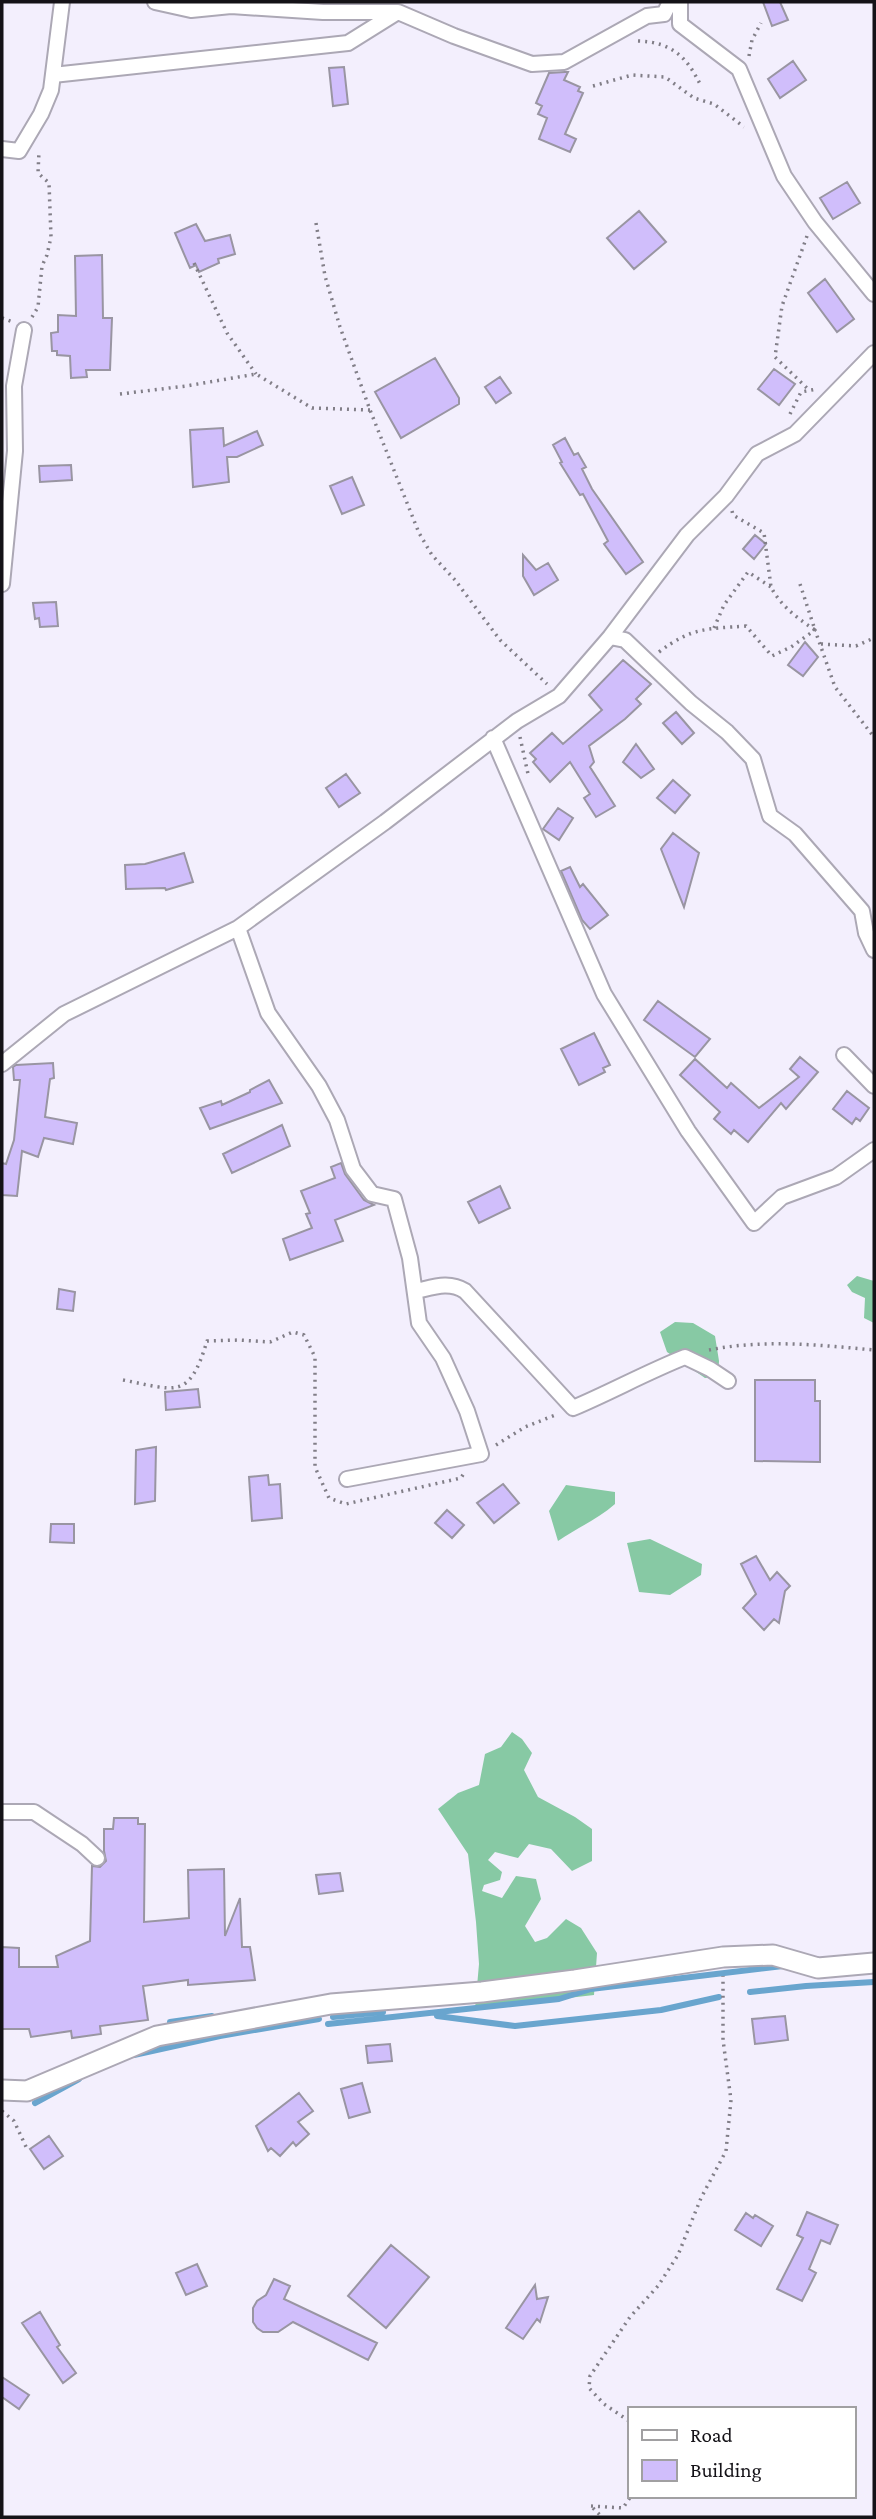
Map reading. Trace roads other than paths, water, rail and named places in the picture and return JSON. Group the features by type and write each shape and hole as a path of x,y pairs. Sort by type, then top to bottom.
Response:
{"street":[{"path":"2,149 19,151 41,114 51,90 62,2"},
{"path":"155,2 191,10 231,6 323,12 397,12 532,64 564,62 647,16 664,14 670,2"},
{"path":"680,2 680,24 739,69 784,176 815,222 874,294"},
{"path":"53,75 348,43 397,12"},
{"path":"2,584 15,451 14,386 24,330"},
{"path":"2,1064 64,1014 238,928 374,830 493,738 559,696 610,636 687,535 726,496 757,454 795,434 874,353"},
{"path":"610,636 625,640 753,759 770,816 795,834 862,911 866,933 874,950"},
{"path":"493,738 604,994 688,1131 754,1223 782,1197 836,1177 874,1150"},
{"path":"238,928 268,1013 319,1086 337,1120 353,1169 372,1194 394,1199 410,1258 419,1323 443,1358 467,1411 481,1454 347,1479"},
{"path":"844,1055 874,1086"},
{"path":"416,1291 448,1284 465,1291 573,1408 685,1357 728,1381"},
{"path":"2,1812 34,1812 97,1858"},
{"path":"2,2090 27,2091 157,2036 331,2004 482,1992 723,1957 773,1955 818,1968 874,1963"}],"waterway":[{"path":"328,2024 559,1999 591,1989 783,1966"},
{"path":"750,1992 874,1982"},
{"path":"437,2016 515,2026 661,2010 719,1997"},
{"path":"333,2017 383,2012"},
{"path":"170,2022 212,2016"},
{"path":"134,2055 220,2036 319,2019"},
{"path":"35,2103 79,2079"}]}
